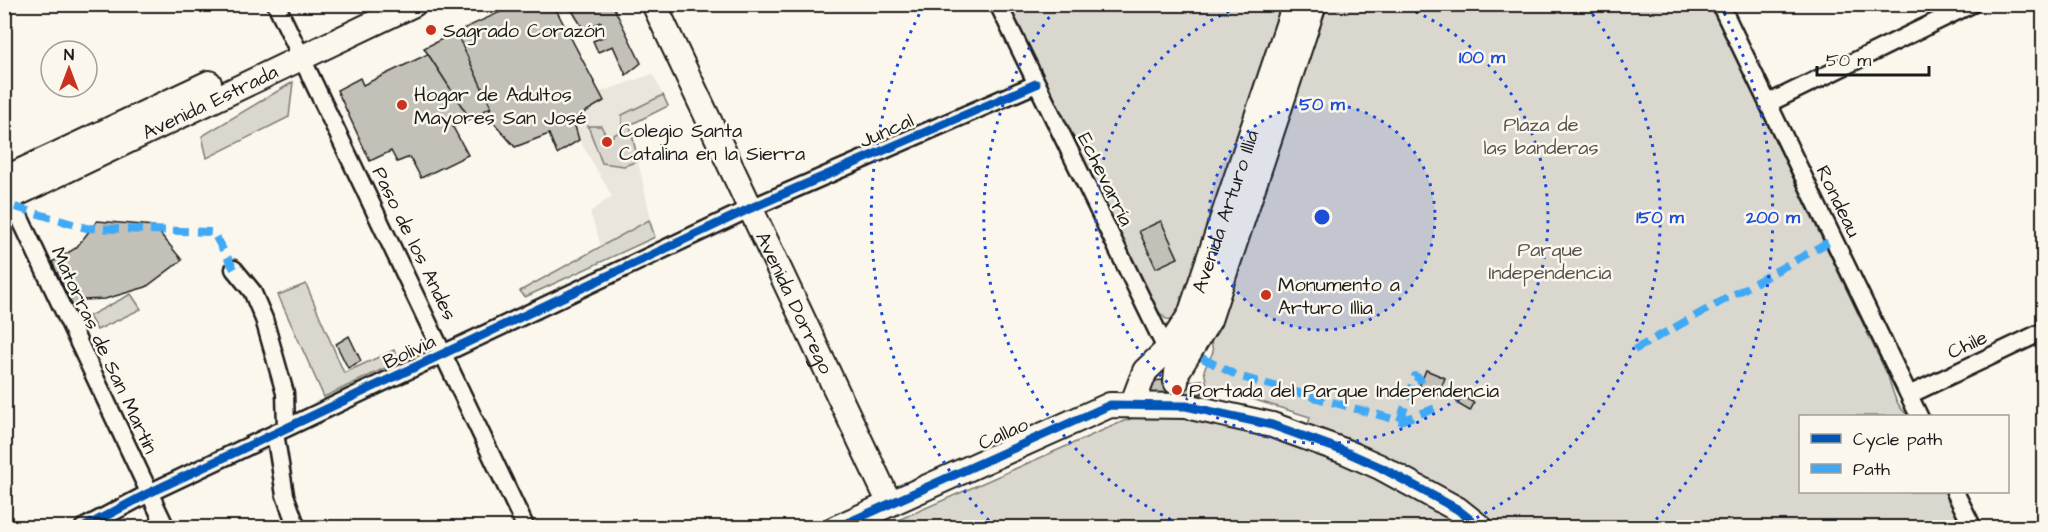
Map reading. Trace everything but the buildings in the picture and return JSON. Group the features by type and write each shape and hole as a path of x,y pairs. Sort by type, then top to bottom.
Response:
{"street":[{"name":"Paso de los Andes","path":"276,4 445,354 526,528"},
{"name":"Avenida Estrada","path":"6,192 298,50 377,4"},
{"name":"Avenida Estrada","path":"298,50 414,4"},
{"name":"Avenida Dorrego","path":"654,4 890,504"},
{"name":"Echevarría","path":"998,4 1167,350 1176,388"},
{"name":"Avenida Arturo Illia","path":"1132,405 1144,371 1167,350 1191,315 1295,4"},
{"name":"Avenida Arturo Illia","path":"1176,388 1209,320 1314,4"},
{"name":"Rondeau","path":"1720,4 1918,415"},
{"path":"1769,103 1972,4"},
{"name":"Juncal","path":"751,208 1036,84"},
{"name":"Matorras de San Martín","path":"6,192 166,528"},
{"name":"Bolivia","path":"83,528 149,493 280,430 751,208"},
{"path":"234,269 252,291 264,319 285,393 280,430 285,495 297,528"},
{"name":"Chile","path":"1909,396 2043,331"},
{"name":"Callao","path":"836,528 1110,405 1132,405 1176,388 1211,410 1272,424 1344,451 1419,487 1458,509 1481,528"},
{"path":"1956,493 1973,528"}],"shaded area":[{"name":"Colegio Santa Catalina en la Sierra","path":"581,57 600,92 653,74 668,106 630,125 655,237 606,260 590,212 612,196 580,141 557,154 549,134 515,147 496,125 487,98"}],"green space":[{"path":"1008,5 1289,5 1177,320 1166,319 1159,312"},
{"name":"Parque Independencia","path":"1324,5 1710,5 1888,376 1895,398 1908,415 1799,415 1799,493 1946,493 1963,527 1492,527 1307,430 1310,417 1207,385 1204,370 1213,352 1211,341"},
{"path":"293,82 289,117 207,158 202,136"},
{"path":"663,95 668,106 630,125 638,161 624,166 602,163 588,126 601,126 608,139 622,130 622,115"},
{"path":"649,220 655,237 525,297 520,291"},
{"path":"306,284 344,373 394,350 398,362 324,397 278,295"},
{"path":"131,294 141,309 97,330 89,316"},
{"path":"1152,412 1239,422 1366,469 1467,528 880,528 1124,421"}],"marked path":[{"path":"15,207 86,228 213,232 234,269"},
{"path":"1634,350 1834,239"},
{"path":"1202,358 1238,376 1400,421 1439,407"},
{"path":"1400,421 1415,376 1420,379 1421,383"}],"cycle path":[{"path":"83,528 149,493 751,208 1036,84"},
{"path":"836,528 1110,405 1186,406 1272,425 1344,451 1380,467 1457,509 1481,528"}],"place":[{"name":"Sagrado Corazón","path":"431,30"},
{"name":"Hogar de Adultos Mayores San José","path":"402,105"},
{"name":"Colegio Santa Catalina en la Sierra","path":"607,142"},
{"name":"Monumento a Arturo Illia","path":"1266,295"},
{"name":"Portada del Parque Independencia","path":"1177,390"}],"park label":[{"name":"Plaza de las banderas","path":"1541,136"}]}
